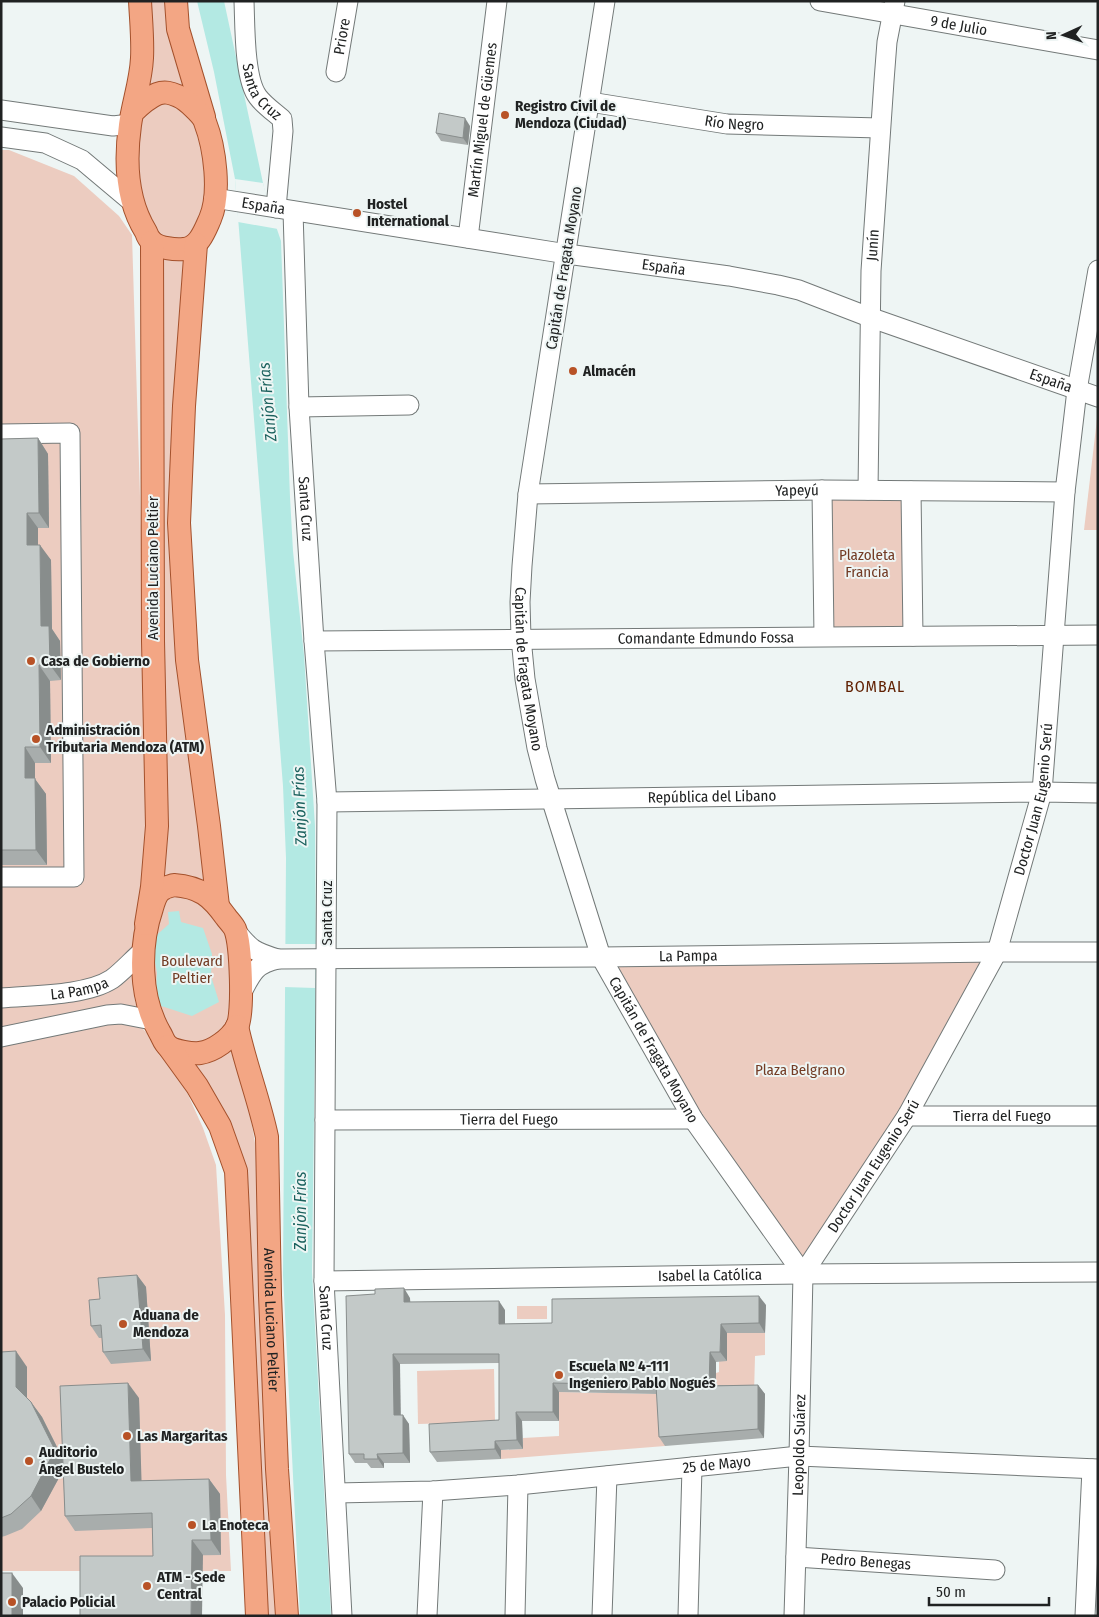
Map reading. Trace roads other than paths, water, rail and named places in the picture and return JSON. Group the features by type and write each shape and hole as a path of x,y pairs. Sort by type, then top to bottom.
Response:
{"main road":[{"path":"140,1 142,58 131,118 127,169 132,202 140,222 152,242 167,248 185,249 196,244 209,222 214,198 215,168 205,120 178,29 176,1"},
{"path":"131,118 146,100 158,93 169,92 184,99 205,120"},
{"name":"Avenida Luciano Peltier","path":"146,924 152,887 157,826 153,641 152,242"},
{"name":"Avenida Luciano Peltier","path":"196,244 179,522 186,660 218,906"},
{"path":"174,885 189,886 204,893 218,906 235,930 241,962 240,1014 237,1026 217,1046 202,1053 186,1052 168,1046 152,1020 144,982 146,924 156,897 162,889 174,885"},
{"name":"Avenida Luciano Peltier","path":"237,1026 243,1054 263,1117 267,1137 270,1305 277,1469 287,1616"},
{"name":"Avenida Luciano Peltier","path":"168,1046 197,1086 220,1126 236,1171 257,1616"}],"street":[{"name":"Santa Cruz","path":"244,1 248,65 253,88 258,97 282,118 279,208 299,407 314,641 327,802 321,958 325,1120 324,1281 342,1616"},
{"name":"Priore","path":"336,72 348,1"},
{"name":"Martín Miguel de Güemes","path":"468,238 497,1"},
{"name":"Capitán de Fragata Moyano","path":"605,1 528,494 522,566 521,638 525,679 550,799 601,957 692,1119 803,1274"},
{"name":"9 de Julio","path":"820,1 893,8 1098,50"},
{"name":"Junín","path":"868,490 870,317 880,128 893,8"},
{"name":"Río Negro","path":"590,102 727,124 880,128"},
{"path":"1,110 113,126 131,118"},
{"path":"1,137 45,143 82,160 132,202"},
{"name":"España","path":"214,198 567,254 729,276 778,285 799,290 1098,398"},
{"name":"Doctor Juan Eugenio Serú","path":"803,1274 906,1116 997,952 1042,792 1065,492 1077,390 1097,277"},
{"path":"299,407 409,406"},
{"path":"1,434 70,433 74,876 1,877"},
{"path":"822,490 824,636"},
{"name":"Yapeyú","path":"528,494 822,490 1065,492"},
{"path":"911,490 913,636"},
{"name":"Comandante Edmundo Fossa","path":"314,641 1098,635"},
{"name":"República del Libano","path":"327,802 1042,792 1098,793"},
{"name":"La Pampa","path":"235,930 250,948 261,954 281,959"},
{"name":"La Pampa","path":"1,998 72,992 92,987 112,979 144,950"},
{"name":"La Pampa","path":"240,996 251,976 260,965 266,961 281,959 1098,952"},
{"path":"1,1037 107,1015 121,1014 152,1020"},
{"name":"Tierra del Fuego","path":"906,1116 1098,1116"},
{"name":"Tierra del Fuego","path":"325,1120 692,1119"},
{"name":"Isabel la Católica","path":"324,1281 1098,1272"},
{"name":"Leopoldo Suárez","path":"794,1616 803,1274"},
{"name":"25 de Mayo","path":"336,1493 433,1491 518,1486 799,1456 1095,1469"},
{"path":"688,1616 692,1467"},
{"path":"1085,1616 1093,1557 1095,1469"},
{"path":"602,1616 607,1476"},
{"path":"516,1616 518,1486"},
{"path":"427,1616 433,1491"},
{"name":"Pedro Benegas","path":"796,1557 995,1570"}],"water":[{"name":"Zanjón Frías","path":"197,1 224,1 266,197 281,241 293,551 304,655 315,826 316,958 312,1272 331,1616 300,1616 283,1275 286,858 283,786 235,179 214,72"},
{"path":"179,911 181,922 203,928 212,954 211,976 219,1002 192,1016 155,1004 157,973 151,940 169,924 168,912"}],"place":[{"name":"Registro Civil de Mendoza (Ciudad)","path":"505,115"},
{"name":"Hostel International","path":"357,213"},
{"name":"Almacén","path":"573,371"},
{"name":"Casa de Gobierno","path":"31,661"},
{"name":"Administración Tributaria Mendoza (ATM)","path":"36,739"},
{"name":"Aduana de Mendoza","path":"123,1324"},
{"name":"Escuela Nº 4-111 Ingeniero Pablo Nogués","path":"559,1375"},
{"name":"Las Margaritas","path":"127,1436"},
{"name":"Auditorio Ángel Bustelo","path":"29,1461"},
{"name":"La Enoteca","path":"192,1525"},
{"name":"ATM - Sede Central","path":"147,1586"},
{"name":"Palacio Policial","path":"12,1602"}],"district":[{"name":"BOMBAL","path":"875,686"}],"park label":[{"name":"Plazoleta Francia","path":"867,564"},
{"name":"Boulevard Peltier","path":"192,970"},
{"name":"Plaza Belgrano","path":"800,1070"}]}
